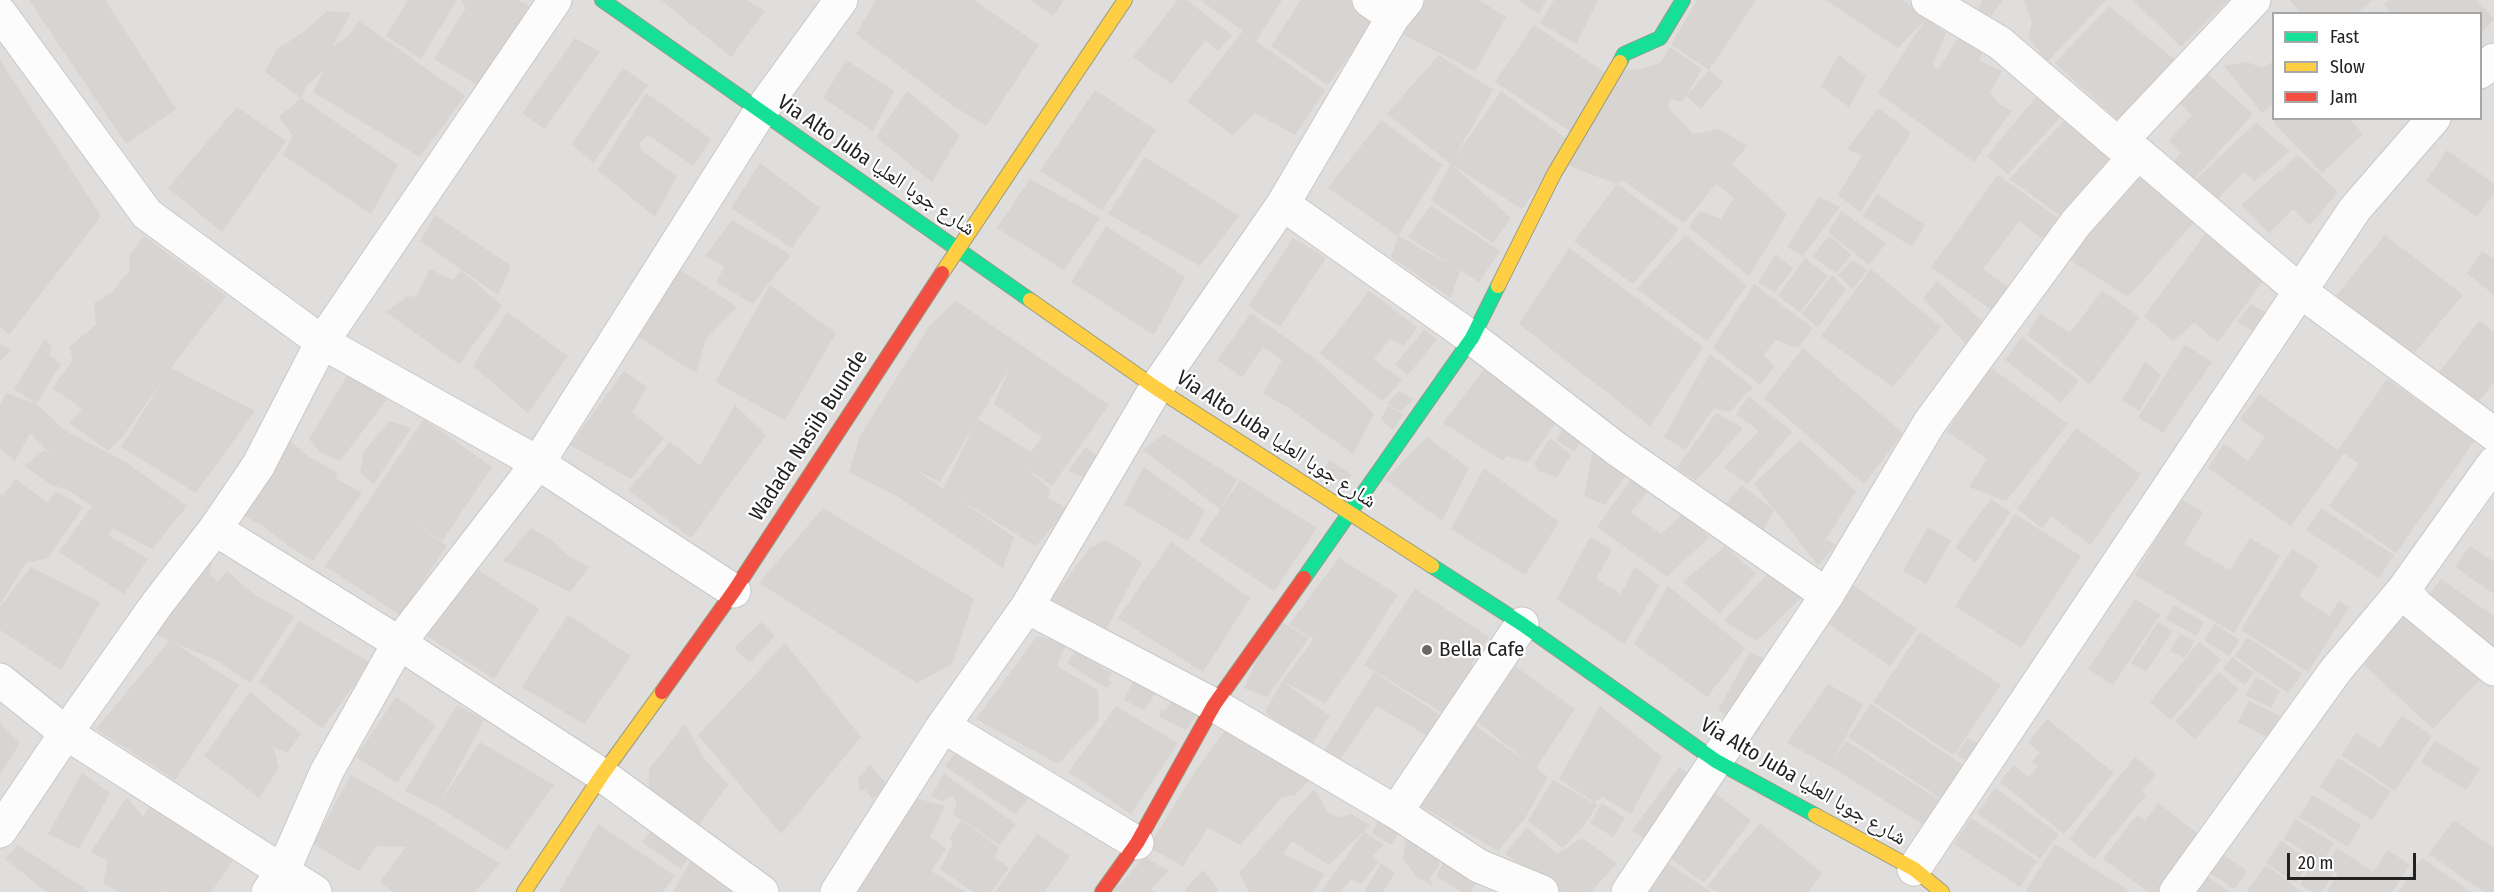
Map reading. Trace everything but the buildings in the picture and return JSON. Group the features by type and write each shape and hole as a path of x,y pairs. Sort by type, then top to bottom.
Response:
{"street":[{"path":"0,831 157,604 215,529 258,466 322,342 555,0"},
{"name":"Via Alto Juba شارع جوبا العليا","path":"602,0 760,112 958,247 1156,388 1522,624 1716,761 1914,870 1942,892"},
{"path":"276,882 327,771 399,643 538,463 760,112 840,0"},
{"name":"Wadada Nasiib Buunde","path":"524,892 602,775 734,591 958,247 1125,0"},
{"path":"1102,892 1137,843 1214,705 1472,338 1554,174 1624,54 1660,38 1683,0"},
{"path":"1928,0 2000,43 2300,291 2494,434"},
{"path":"1628,892 1827,595 1930,422 2128,149 2254,0"},
{"path":"837,892 943,726 1027,608 1156,388 1283,204 1390,6"},
{"path":"0,13 147,214 322,342 538,463 734,591"},
{"path":"2482,71 2494,60"},
{"path":"1914,870 2355,209 2432,120"},
{"path":"1283,204 1472,338 1618,450 1827,595"},
{"path":"2176,892 2336,670 2404,589 2494,463"},
{"path":"215,529 399,643 602,775 762,892"},
{"path":"2404,589 2416,605 2494,669"},
{"path":"1027,608 1214,705 1396,812 1479,866 1542,892"},
{"path":"1396,812 1522,624"},
{"path":"0,680 66,733 276,882 315,892"},
{"path":"943,726 1137,843"}],"shaded area":[{"path":"0,0 2494,0 2494,892 0,892"}],"traffic: fast":[{"path":"602,0 1030,300"},
{"path":"1620,62 1624,54 1660,38 1683,0"},
{"path":"1304,578 1472,338 1498,286"},
{"path":"1432,566 1522,624 1716,761 1815,815"}],"traffic: slow":[{"path":"942,273 1125,0"},
{"path":"1498,286 1554,174 1620,62"},
{"path":"1030,300 1156,388 1432,566"},
{"path":"524,892 602,775 662,692"},
{"path":"1815,815 1914,869 1942,892"}],"traffic: jam":[{"path":"662,692 734,591 942,273"},
{"path":"1102,892 1137,843 1214,705 1304,578"}],"place":[{"name":"Bella Cafe","path":"1427,650"}]}
